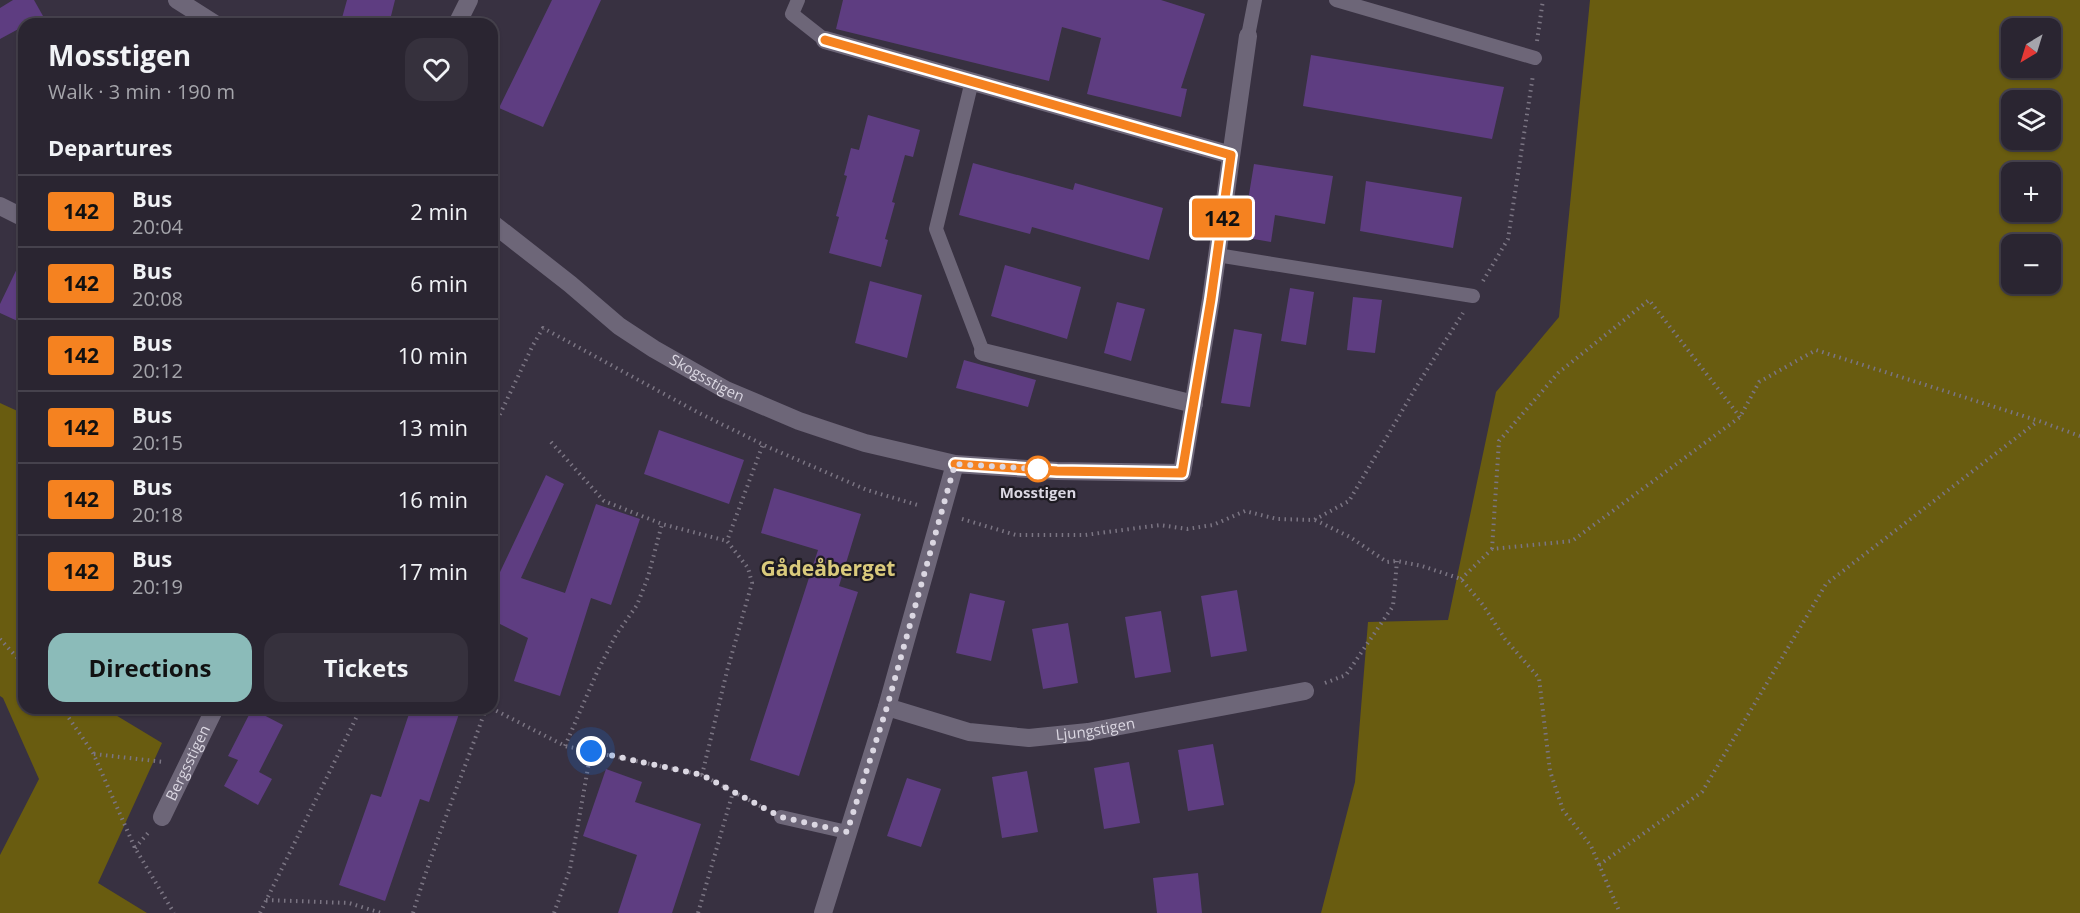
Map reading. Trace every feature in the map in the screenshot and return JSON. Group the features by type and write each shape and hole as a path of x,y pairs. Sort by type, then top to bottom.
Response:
{"street":[{"path":"460,18 469,0"},
{"path":"180,1 206,18"},
{"path":"823,913 887,707 955,464 1057,471 1182,473 1217,255 1248,36"},
{"path":"825,40 1231,155"},
{"path":"0,206 18,215"},
{"name":"Skogsstigen","path":"498,228 619,326 654,349 718,385 759,406 810,425 865,443 955,464"},
{"path":"983,352 1194,404"},
{"name":"Ljungstigen","path":"887,707 969,732 1029,738 1088,732 1305,691"},
{"name":"Bergsstigen","path":"162,817 212,714"}],"lane":[{"path":"798,0 792,14 825,40"},
{"path":"1248,36 1255,0"},
{"path":"1336,0 1535,58"},
{"path":"972,81 936,228 983,352"},
{"path":"1217,255 1473,296"},
{"path":"781,817 847,832"}],"path":[{"path":"1492,549 1499,441 1558,372 1648,300 1740,417"},
{"path":"1461,579 1492,549 1572,541 1740,417 1759,382 1816,350 2080,436"},
{"path":"1599,865 1702,792 1826,584 2039,421"},
{"path":"551,442 604,501 662,524 727,541 748,568 752,583 726,671 702,775"},
{"path":"727,541 763,444"},
{"path":"1314,520 1350,537 1387,562 1397,561 1422,566 1461,579 1483,605 1505,639 1539,678 1550,771 1563,810 1591,846 1620,913"},
{"path":"565,746 616,635 638,605 662,524"},
{"path":"1305,691 1346,675 1393,606 1397,561"},
{"path":"0,639 18,658"},
{"path":"498,712 565,746 702,775 781,817"},
{"path":"66,714 93,753 135,848 174,913"},
{"path":"260,913 358,714"},
{"path":"413,913 429,860 462,778 484,714"},
{"path":"554,913 570,869 591,751"},
{"path":"93,753 188,765"},
{"path":"698,913 734,792"},
{"path":"266,900 349,903 381,913"}],"shaded area":[{"path":"1590,0 2080,0 2080,913 1321,913 1355,782 1368,622 1448,620 1496,392 1559,317"},
{"path":"0,403 18,411 18,714 114,714 162,743 98,883 147,913 0,913 0,855 39,779 3,698 0,696"}],"building":[{"path":"13,0 34,0 43,16 18,18 18,29 0,39 0,8"},
{"path":"347,0 395,0 390,18 342,18"},
{"path":"552,0 601,0 543,127 499,108"},
{"path":"843,0 1161,0 1205,14 1181,88 1187,89 1181,117 1087,94 1101,38 1062,27 1049,81 836,29"},
{"path":"1311,55 1504,87 1492,139 1303,106"},
{"path":"868,115 920,130 913,157 905,155 892,202 895,203 885,239 888,240 881,267 829,253 839,217 836,216 847,176 844,175 851,148 859,150"},
{"path":"973,163 1073,190 1075,183 1163,208 1149,260 1032,227 1030,234 959,215"},
{"path":"1254,164 1333,176 1325,224 1275,215 1271,242 1242,237"},
{"path":"1366,181 1462,197 1453,248 1360,231"},
{"path":"1005,265 1081,287 1067,339 991,316"},
{"path":"18,266 18,321 0,313 0,304"},
{"path":"870,281 922,295 907,358 855,343"},
{"path":"1290,288 1314,292 1306,345 1281,341"},
{"path":"1353,297 1382,300 1375,353 1347,350"},
{"path":"1117,302 1145,309 1131,361 1104,353"},
{"path":"1234,329 1262,334 1250,407 1221,403"},
{"path":"964,360 1036,380 1028,407 956,388"},
{"path":"659,430 744,460 729,504 644,474"},
{"path":"546,475 564,484 521,578 565,593 596,504 640,519 611,605 591,598 560,696 514,681 528,638 498,623 498,576"},
{"path":"774,488 861,514 839,586 858,592 799,776 750,760 818,550 761,533"},
{"path":"1237,590 1247,651 1211,657 1201,596"},
{"path":"970,593 1005,601 991,661 956,653"},
{"path":"1161,611 1171,672 1135,678 1125,617"},
{"path":"1068,623 1078,683 1043,689 1032,629"},
{"path":"249,714 262,714 283,725 259,772 272,779 258,805 224,786 238,760 228,756"},
{"path":"409,714 459,714 429,802 420,799 385,901 339,885 371,794 381,797"},
{"path":"1213,744 1224,805 1188,811 1178,750"},
{"path":"1129,762 1140,823 1104,829 1094,768"},
{"path":"606,769 642,782 635,802 701,824 672,913 618,913 637,855 583,836"},
{"path":"1027,771 1038,832 1002,838 992,777"},
{"path":"907,778 941,789 921,847 887,836"},
{"path":"1198,873 1202,913 1157,913 1153,878"}],"bus line":[{"name":"142","path":"825,40 1231,155 1211,299 1182,473 1057,471 955,464"}],"place":[{"name":"Mosstigen","path":"1038,469"}],"district":[{"name":"Gådeåberget","path":"828,569"}],"route":[{"path":"591,751 702,775 781,817 847,832 887,707 955,464 1038,469"}]}
